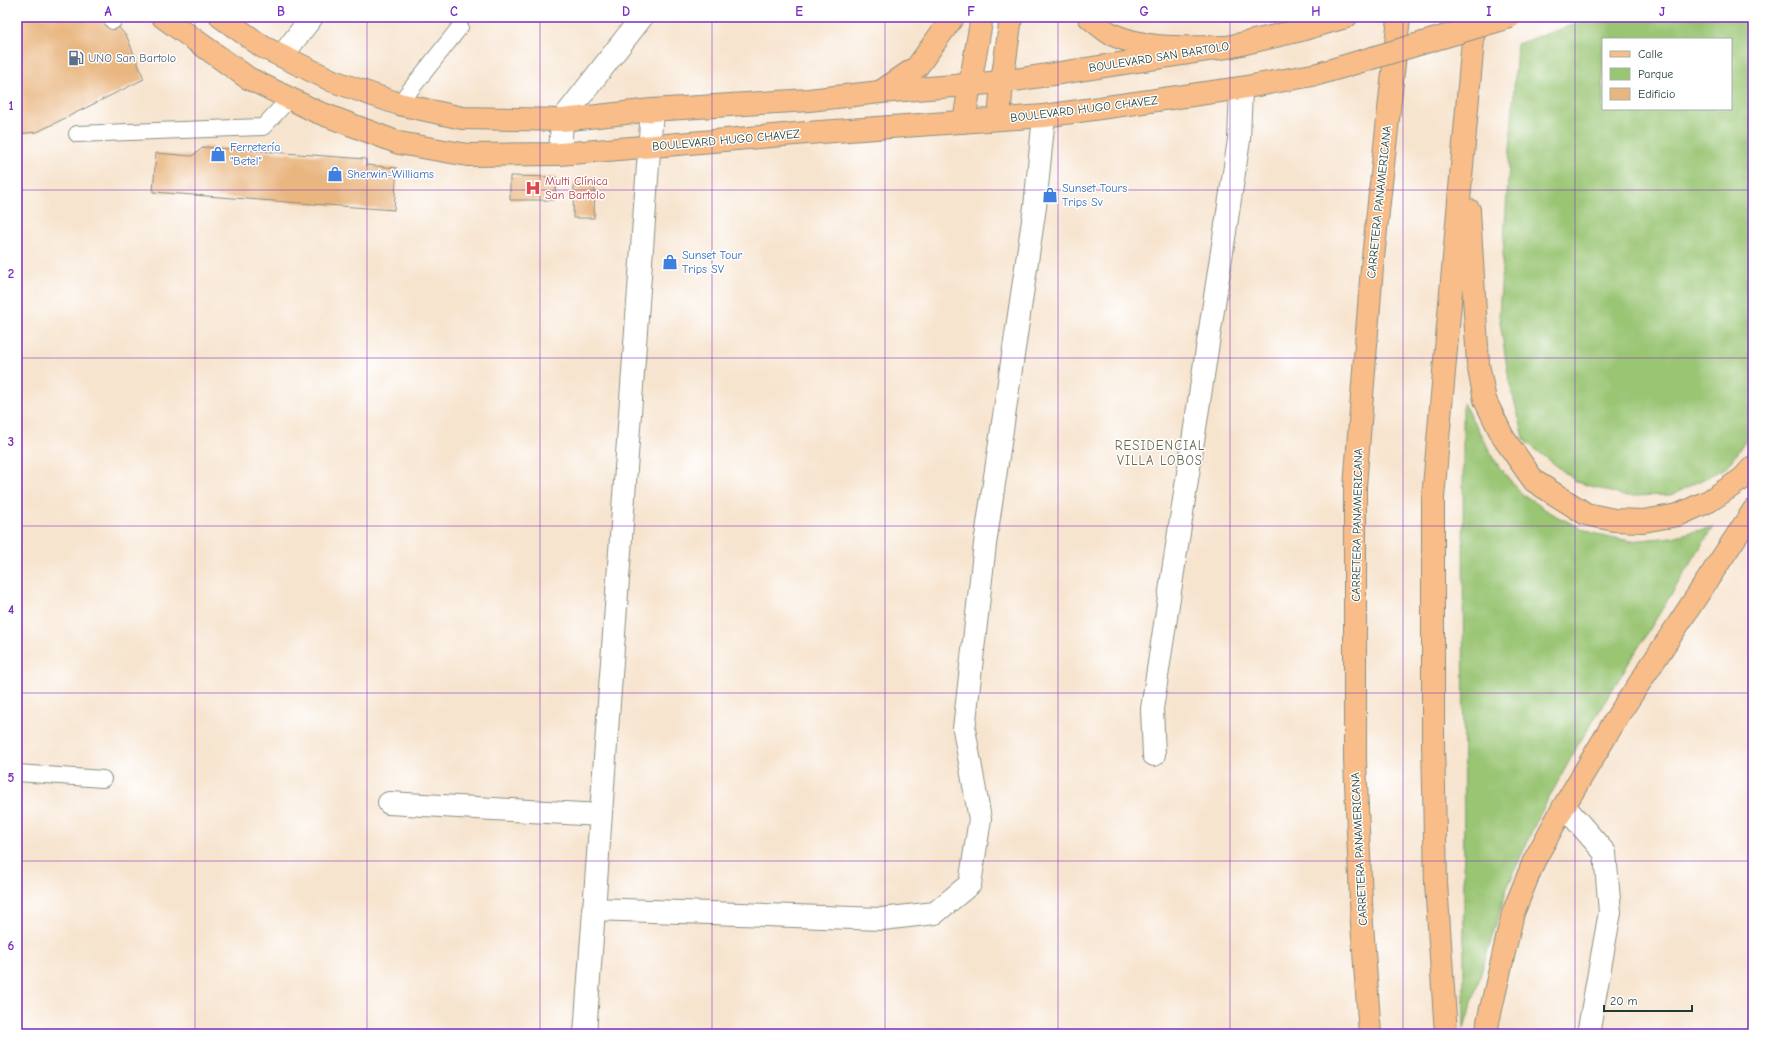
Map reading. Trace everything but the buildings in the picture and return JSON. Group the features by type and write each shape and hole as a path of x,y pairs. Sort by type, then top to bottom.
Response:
{"main road":[{"name":"BOULEVARD HUGO CHAVEZ","path":"163,17 248,78 315,111 399,143 468,154 560,154 1044,116 1241,88 1318,74 1510,17"},
{"path":"221,17 263,47 333,81 399,104 462,118 562,120 652,110 809,100 970,84"},
{"path":"880,92 917,67 953,17"},
{"path":"964,122 982,17"},
{"path":"999,119 1010,17"},
{"path":"1089,17 1110,34 1126,40 1156,47 1228,47"},
{"name":"BOULEVARD SAN BARTOLO","path":"970,84 1002,82 1228,47 1301,30 1346,17"},
{"name":"CARRETERA PANAMERICANA","path":"1370,1034 1362,924 1355,761 1355,487 1372,267 1399,17"},
{"path":"1446,1034 1436,883 1433,742 1433,498 1475,17"},
{"path":"1464,132 1478,364 1485,400 1503,437 1534,481 1586,514 1614,520 1643,521 1678,515 1708,501 1742,479 1753,467"},
{"path":"1487,1034 1491,1007 1513,913 1534,861 1564,806 1619,714 1753,511"}],"street":[{"path":"282,56 312,17"},
{"path":"560,154 562,120 642,17"},
{"path":"1154,755 1152,709 1239,140 1241,88"},
{"path":"585,1034 593,909 651,147 652,110"},
{"path":"593,909 882,919 936,913 970,884 980,819 964,729 985,544 1035,208 1044,116"},
{"path":"389,803 600,815"},
{"path":"1564,806 1605,853 1610,912 1588,1034"}],"lane":[{"path":"399,104 460,26"},
{"path":"76,134 263,127 289,99"},
{"path":"17,773 104,779"}],"green space":[{"path":"1596,17 1753,17 1753,429 1727,467 1672,495 1624,496 1577,482 1525,441 1509,381 1499,315 1517,44"},
{"path":"1463,403 1499,467 1521,493 1552,514 1592,533 1630,541 1672,537 1713,527 1578,745 1537,820 1507,888 1464,1029"}],"place":[{"name":"UNO San Bartolo","path":"76,58"},
{"name":"Ferretería \"Betel\"","path":"218,154"},
{"name":"Sherwin-Williams","path":"335,174"},
{"name":"Multi Clínica San Bartolo","path":"533,188"},
{"name":"Sunset Tours Trips Sv","path":"1050,195"},
{"name":"Sunset Tour Trips SV","path":"670,262"}],"district":[{"name":"RESIDENCIAL VILLA LOBOS","path":"1160,452"}]}
